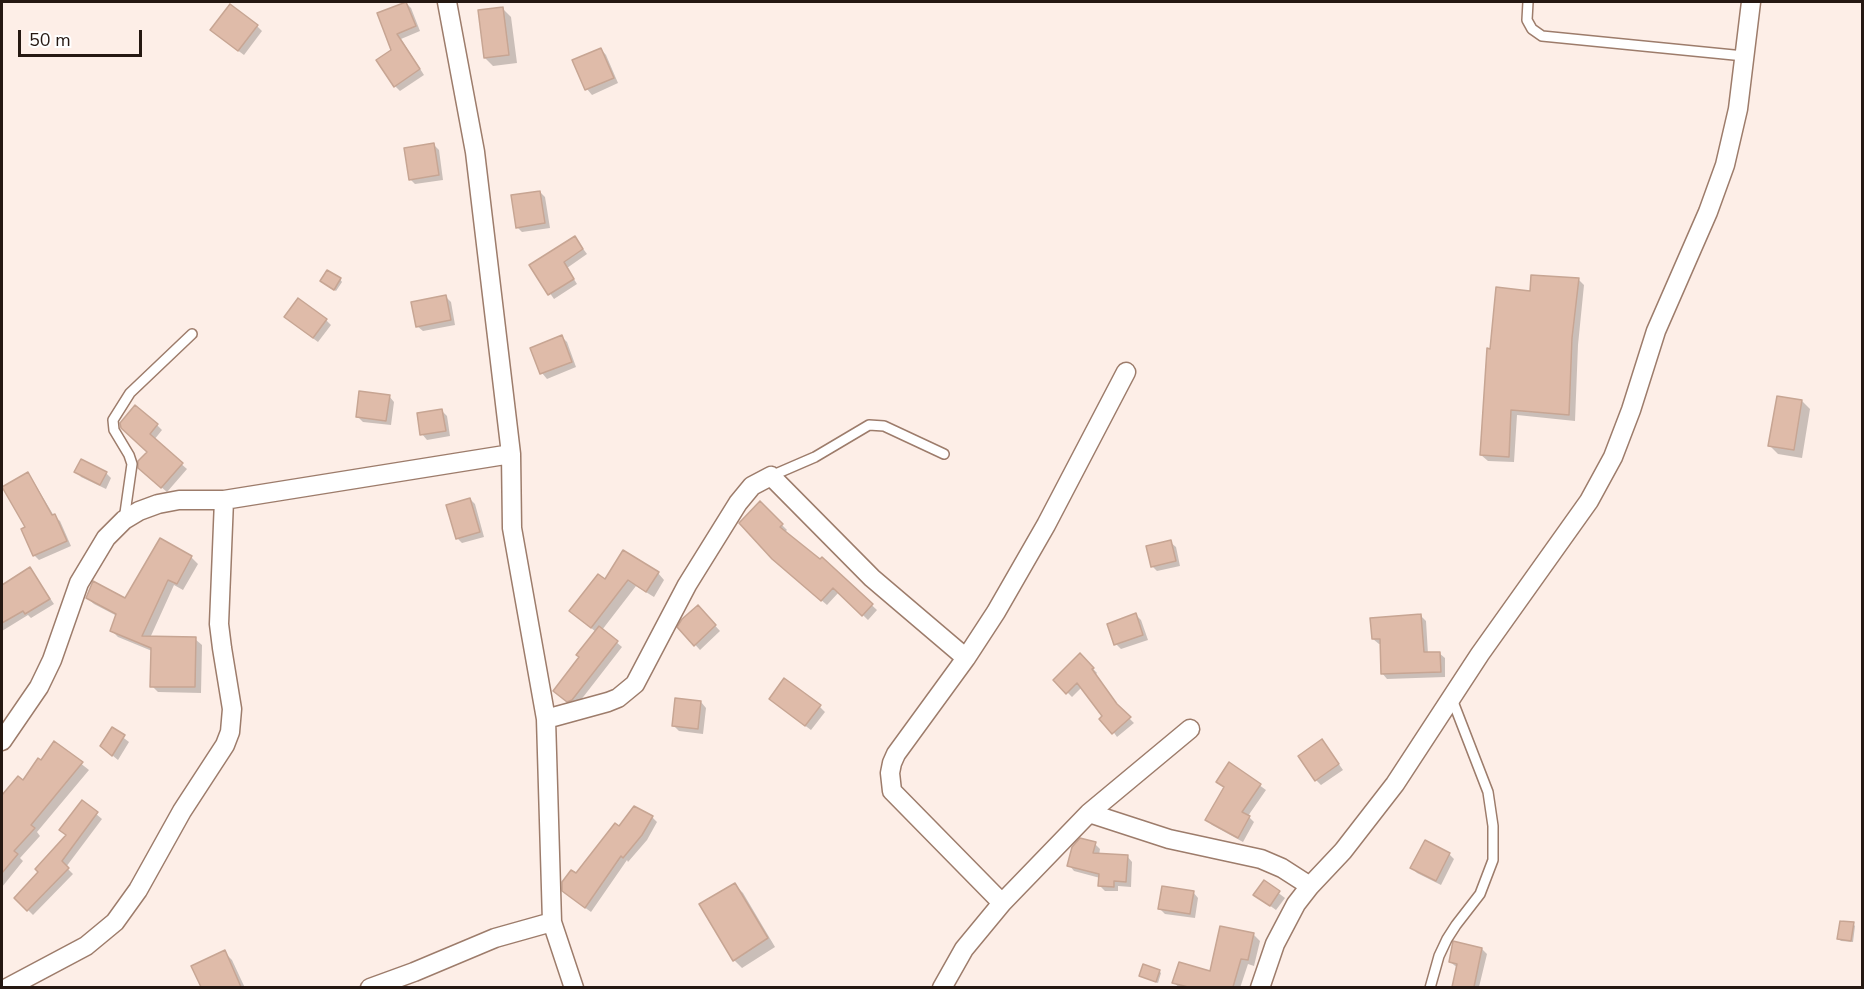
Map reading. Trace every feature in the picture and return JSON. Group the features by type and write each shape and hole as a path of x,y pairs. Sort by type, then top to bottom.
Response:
{"street":[{"path":"447,2 475,152 511,454 512,528 546,719 552,922 574,987"},
{"path":"1260,987 1284,926 1310,886 1343,850 1395,784 1480,654 1589,501 1613,457 1631,410 1656,331 1717,189 1738,109 1750,2"},
{"path":"1002,903 892,791 890,782 892,763 896,754 966,658 996,612 1035,545 1126,372"},
{"path":"2,741 23,712 48,669 79,583 106,538 124,520 139,511 179,500 224,500 511,454"},
{"path":"546,719 608,702 618,698 635,684 687,585 738,503 752,486 771,476 872,578 966,658"},
{"path":"8,987 86,946 115,922 138,890 182,811 225,745 230,732 232,710 219,624 224,500"},
{"path":"942,987 964,949 1002,903 1089,813 1190,729"},
{"path":"1089,813 1169,839 1261,859 1282,868 1310,886"},
{"path":"370,987 415,980 495,938 552,922"}],"lane":[{"path":"1528,2 1527,20 1542,36 1744,56"},
{"path":"124,520 132,464 114,430 113,420 130,393 192,334"},
{"path":"771,476 814,457 869,425 884,426 944,454"},
{"path":"1430,987 1439,956 1456,925 1480,894 1493,860 1493,826 1488,792 1452,698"}],"building":[{"path":"406,2 416,26 397,34 420,69 394,87 376,60 391,50 377,13"},
{"path":"230,4 258,25 238,51 210,30"},
{"path":"503,7 509,55 484,58 478,10"},
{"path":"601,48 614,78 585,90 572,60"},
{"path":"434,143 439,175 409,180 404,148"},
{"path":"540,191 545,223 516,228 511,195"},
{"path":"575,236 583,249 564,262 574,279 548,295 529,265"},
{"path":"327,270 341,278 334,290 320,281"},
{"path":"1531,275 1579,278 1572,338 1569,415 1511,410 1509,457 1480,455 1487,348 1490,349 1496,287 1530,291"},
{"path":"446,295 451,320 416,327 411,302"},
{"path":"298,298 327,319 313,338 284,317"},
{"path":"562,335 572,362 540,374 530,348"},
{"path":"359,391 390,395 386,421 356,417"},
{"path":"1777,396 1802,400 1794,450 1768,446"},
{"path":"135,405 158,424 150,434 183,463 161,488 138,468 138,461 147,452 121,428 120,423"},
{"path":"442,409 446,431 420,435 417,413"},
{"path":"81,459 107,472 100,485 74,472"},
{"path":"28,472 52,515 55,514 67,541 33,556 21,529 25,527 2,487"},
{"path":"470,498 480,532 456,539 446,505"},
{"path":"760,501 783,524 780,527 820,559 822,557 873,604 862,616 833,588 821,601 772,559 739,523"},
{"path":"160,538 192,556 177,584 168,580 142,636 196,637 195,687 150,687 151,648 110,631 116,614 86,598 93,581 125,598"},
{"path":"1171,540 1176,561 1151,567 1146,546"},
{"path":"623,550 659,572 646,592 628,580 591,628 569,611 598,574 605,579"},
{"path":"30,567 50,599 25,614 23,611 2,623 2,585"},
{"path":"698,605 716,625 694,646 677,627 682,619"},
{"path":"1136,613 1143,635 1114,645 1107,624"},
{"path":"1421,614 1424,652 1440,652 1441,672 1381,674 1380,639 1372,639 1370,618"},
{"path":"599,626 618,641 572,700 567,702 553,691 579,657 576,655"},
{"path":"1080,653 1094,668 1092,669 1117,704 1131,717 1112,734 1099,719 1102,716 1077,683 1066,694 1053,680"},
{"path":"784,678 821,705 805,726 769,699"},
{"path":"675,698 701,701 698,729 672,726"},
{"path":"112,727 125,735 112,756 100,746"},
{"path":"1322,739 1339,764 1315,781 1298,756"},
{"path":"54,741 83,762 31,825 35,828 14,851 18,854 2,873 2,795 18,776 23,780 38,758 41,760"},
{"path":"1229,762 1261,784 1242,812 1250,816 1238,838 1205,820 1224,787 1216,782"},
{"path":"82,800 98,812 62,861 69,868 27,911 14,898 38,872 35,869 66,835 59,830"},
{"path":"634,806 653,816 642,835 623,858 621,856 585,908 562,891 562,882 571,870 576,873 615,823 619,826"},
{"path":"1080,838 1096,842 1093,853 1128,855 1126,882 1114,881 1114,887 1098,886 1099,874 1067,866 1072,847"},
{"path":"1425,840 1450,853 1436,881 1410,868"},
{"path":"1264,880 1280,891 1270,906 1253,895"},
{"path":"735,883 768,938 733,961 699,904"},
{"path":"1162,886 1194,891 1190,914 1158,909"},
{"path":"1840,921 1854,922 1851,941 1837,939"},
{"path":"1220,926 1254,933 1248,960 1241,959 1233,987 1188,987 1172,983 1179,962 1210,971"},
{"path":"1453,941 1482,948 1474,987 1452,987 1457,964 1449,962"},
{"path":"225,950 241,987 201,987 191,966"},
{"path":"1143,964 1160,970 1156,982 1139,976"}]}
